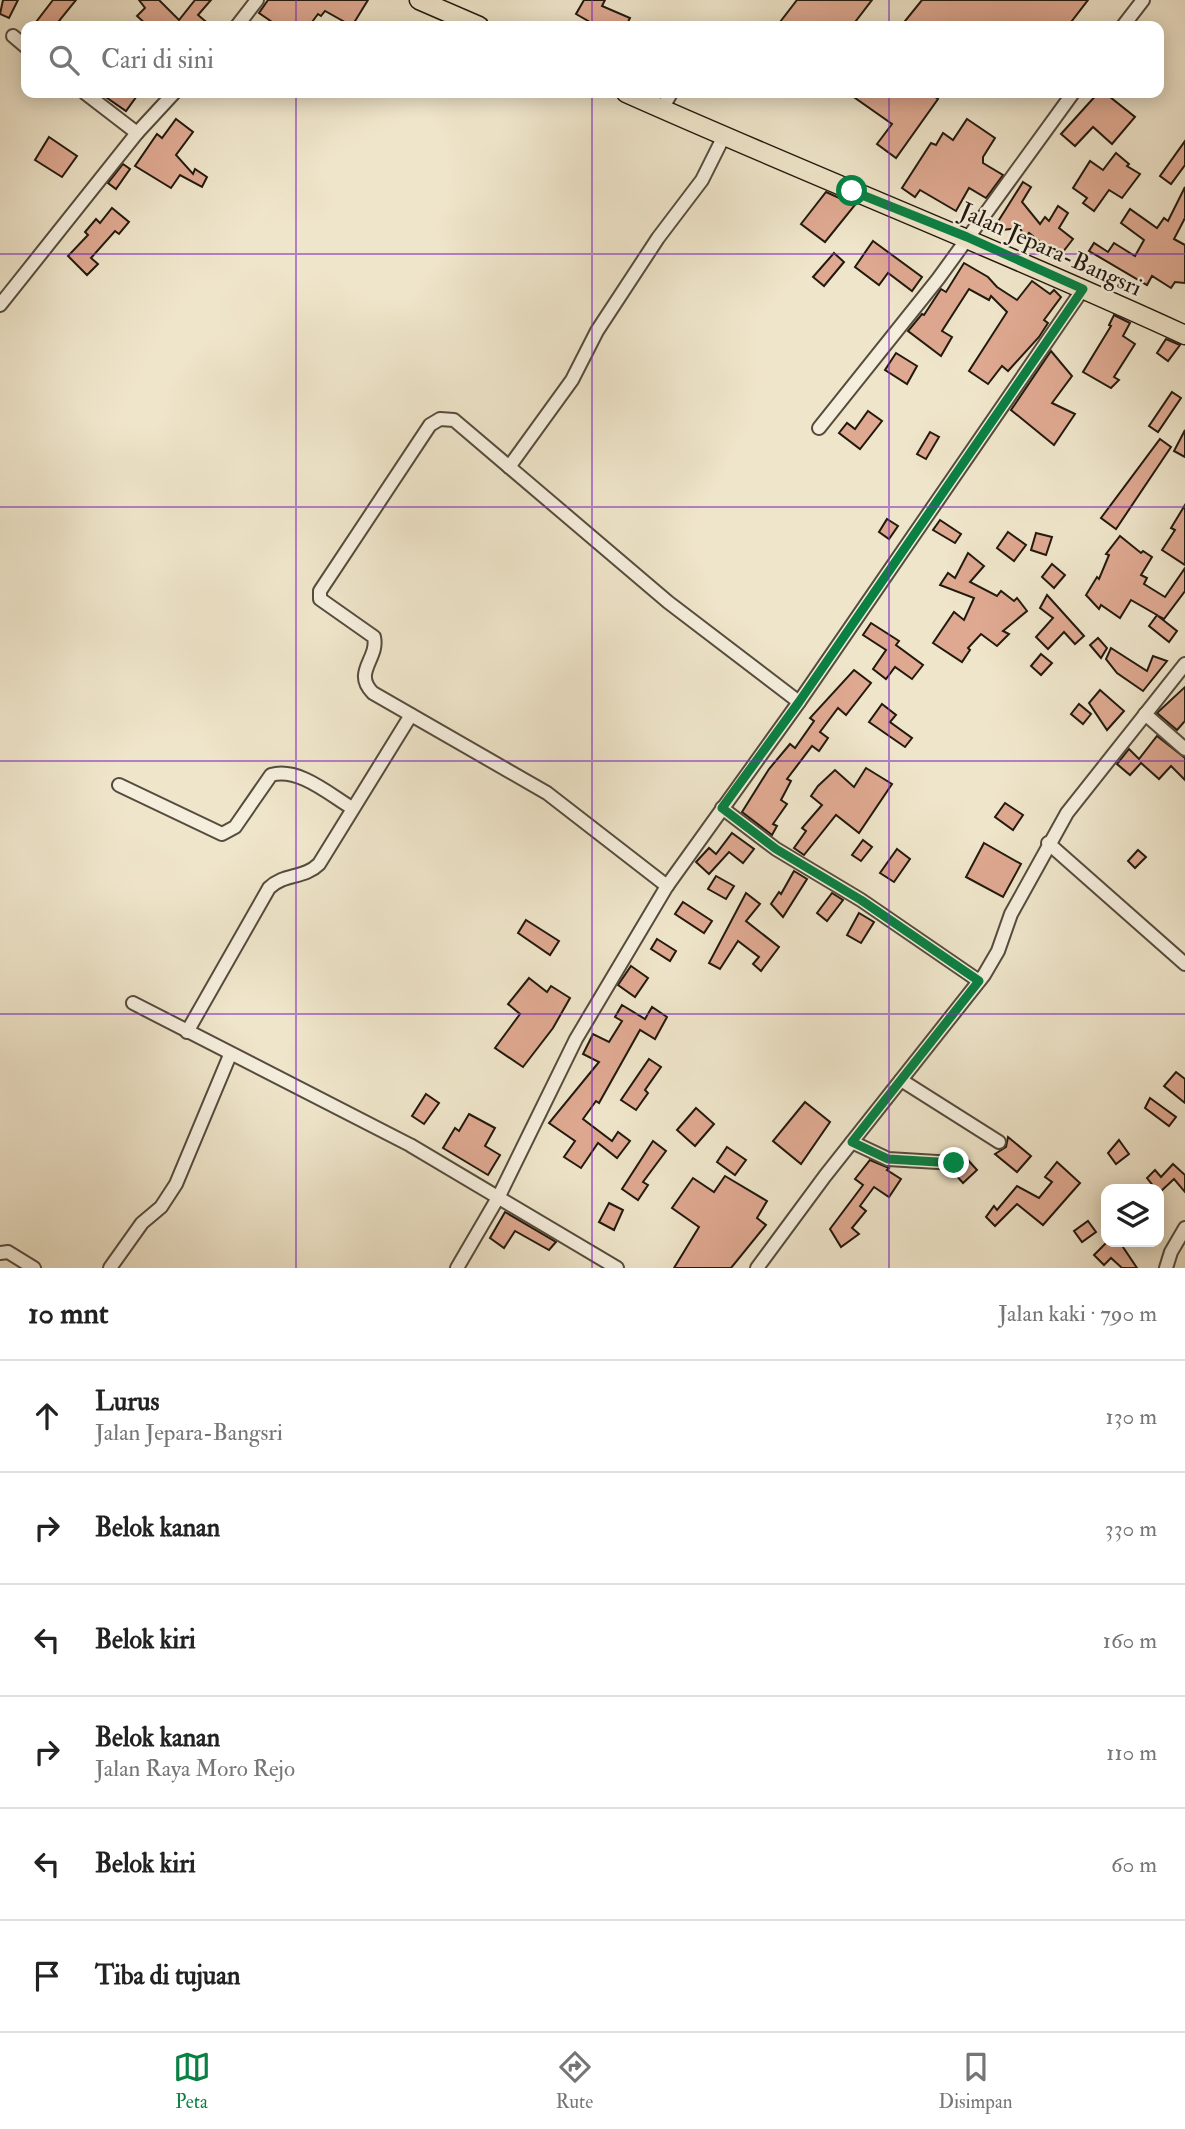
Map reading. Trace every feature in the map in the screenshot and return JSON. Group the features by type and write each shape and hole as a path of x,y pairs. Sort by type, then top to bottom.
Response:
{"main road":[{"path":"419,0 467,21"},
{"name":"Jalan Jepara-Bangsri","path":"667,101 724,136 967,237 1185,335"}],"street":[{"path":"241,21 257,0"},
{"path":"1126,21 1143,0"},
{"path":"13,36 21,43"},
{"path":"92,98 137,133"},
{"path":"0,305 137,133 169,98"},
{"path":"819,428 938,279 1069,98"},
{"path":"509,467 572,380 597,331 672,218 702,180 724,136"},
{"path":"457,1268 499,1196 576,1039 667,886 799,702 1083,289"},
{"path":"667,886 547,793 411,715 366,685 363,674 374,649 374,637 324,604 320,591 430,425 440,419 454,420 668,602 799,702"},
{"path":"757,1268 979,981 998,951 1011,915 1048,843 1067,813 1185,664"},
{"path":"1145,714 1185,749"},
{"path":"187,1032 269,888 279,878 305,874 314,869 411,715"},
{"path":"119,785 222,834 235,827 271,775 279,773 295,775 352,808"},
{"path":"722,808 776,849 861,900 979,981"},
{"path":"1048,843 1185,964"},
{"path":"133,1003 410,1145 617,1268"},
{"path":"110,1268 142,1223 167,1199 176,1184 230,1055"},
{"path":"901,1080 999,1142"},
{"path":"852,1142 888,1159 954,1163"},
{"path":"1166,1268 1171,1252 1185,1228"},
{"path":"0,1253 8,1252 34,1268"}],"building":[{"path":"3,0 18,0 9,18 0,14"},
{"path":"53,0 76,0 59,21 37,21"},
{"path":"139,0 159,0 179,20 195,0 211,0 198,15 205,21 142,21 137,16 145,8"},
{"path":"268,0 368,0 355,21 343,21 325,11 321,16 318,14 313,21 271,21 259,13"},
{"path":"584,0 605,0 602,6 630,18 628,21 588,21 576,14"},
{"path":"797,0 872,0 856,21 781,21"},
{"path":"922,0 1088,0 1072,21 905,21"},
{"path":"107,98 135,98 126,111"},
{"path":"855,98 938,99 896,158 877,144 892,124"},
{"path":"1093,98 1111,98 1135,117 1112,144 1093,127 1075,146 1061,134"},
{"path":"176,119 193,132 176,155 193,174 195,169 207,177 202,187 180,175 171,188 135,166 157,134 162,138"},
{"path":"967,119 995,138 983,157 983,163 1003,175 986,198 969,188 956,211 920,190 915,197 902,188 931,143 936,145 943,133 953,140"},
{"path":"49,137 77,156 62,177 35,160"},
{"path":"1185,141 1185,165 1171,184 1160,176"},
{"path":"1116,153 1129,164 1127,166 1140,174 1122,198 1109,190 1094,211 1083,203 1087,198 1073,188 1090,161 1103,170"},
{"path":"123,164 130,169 116,189 108,183"},
{"path":"1023,182 1031,187 1022,202 1040,224 1045,217 1049,221 1058,206 1068,213 1059,228 1073,239 1059,257 1029,233 1025,238 1020,228 992,231"},
{"path":"1185,187 1185,218 1174,239 1185,245 1185,283 1175,282 1171,288 1152,276 1147,285 1089,251 1094,243 1108,252 1114,243 1135,256 1144,240 1121,223 1130,209 1157,228 1164,218 1168,221"},
{"path":"826,192 855,205 825,242 801,224"},
{"path":"112,208 129,222 119,234 115,231 91,258 98,264 87,275 68,256 88,235 85,232 96,219 100,223"},
{"path":"873,241 922,277 912,291 888,273 879,285 855,267"},
{"path":"834,253 844,262 824,286 813,277"},
{"path":"964,263 988,277 997,287 1017,300 1032,281 1050,294 1054,290 1061,297 1044,320 1048,323 1039,337 1008,371 1002,366 988,384 969,371 1007,312 991,296 989,300 969,289 942,331 952,337 941,356 908,331 922,314 924,315 941,289 946,292"},
{"path":"1114,315 1130,323 1123,336 1135,344 1114,377 1119,380 1111,388 1083,372 1111,326 1109,325"},
{"path":"1166,339 1180,345 1168,361 1157,353"},
{"path":"1051,351 1072,376 1052,403 1075,414 1054,445 1011,410"},
{"path":"896,353 917,366 907,384 885,370"},
{"path":"1172,392 1181,398 1158,432 1149,426"},
{"path":"868,411 882,421 860,449 839,433 847,423 855,429"},
{"path":"1185,430 1185,457 1174,451"},
{"path":"930,432 939,437 926,459 917,454"},
{"path":"1160,439 1171,447 1116,529 1101,518"},
{"path":"1185,505 1185,565 1162,550 1175,530 1171,528"},
{"path":"887,519 898,526 889,539 879,532"},
{"path":"940,520 961,534 955,543 933,530"},
{"path":"1008,532 1026,545 1014,561 997,548"},
{"path":"1036,533 1052,537 1046,555 1031,550"},
{"path":"1120,536 1141,553 1143,551 1152,557 1141,575 1147,578 1144,584 1165,597 1185,568 1185,591 1164,619 1158,616 1177,631 1169,642 1149,626 1157,615 1131,600 1120,618 1101,605 1099,609 1086,595 1097,577 1099,579 1109,555 1106,554"},
{"path":"968,553 984,566 970,582 997,596 1001,591 1014,601 1017,598 1027,611 1003,631 1009,634 997,646 981,634 968,648 970,650 962,662 933,643 954,612 964,620 974,598 940,585 948,573 955,578"},
{"path":"1052,564 1065,575 1054,588 1042,577"},
{"path":"1047,595 1084,636 1075,644 1064,632 1048,649 1036,637 1053,618 1040,608"},
{"path":"871,623 899,641 896,645 923,665 912,679 895,667 886,679 873,669 886,650 863,635"},
{"path":"1098,638 1107,648 1101,658 1090,645"},
{"path":"1111,648 1147,671 1153,656 1167,661 1143,691 1117,673 1106,659"},
{"path":"1041,654 1052,663 1041,675 1031,666"},
{"path":"854,670 871,683 846,715 838,708 820,732 828,738 819,751 812,746 787,779 791,781 781,800 787,804 773,824 777,826 772,835 742,812 769,769 790,744 795,748 814,721 810,718"},
{"path":"1185,687 1185,721 1177,730 1157,713"},
{"path":"1100,690 1124,711 1107,730 1089,703"},
{"path":"882,704 896,715 890,722 912,738 905,747 869,722"},
{"path":"1079,704 1091,714 1083,724 1071,714"},
{"path":"1157,736 1185,758 1185,780 1171,766 1159,779 1141,763 1130,775 1117,764 1129,749 1139,759"},
{"path":"866,768 892,784 859,833 836,815 804,855 794,848 806,831 802,828 822,805 811,796 818,786 835,770 854,787"},
{"path":"1005,803 1023,815 1013,830 995,817"},
{"path":"732,833 754,849 743,863 729,852 709,874 696,862 709,848 716,854"},
{"path":"863,840 872,847 861,861 852,855"},
{"path":"984,843 1021,864 1003,897 966,877"},
{"path":"897,849 910,859 894,882 880,873"},
{"path":"1138,850 1146,857 1135,868 1128,861"},
{"path":"794,871 807,879 783,917 771,904 779,892 781,894"},
{"path":"716,876 734,886 726,899 708,889"},
{"path":"746,893 760,904 746,921 779,947 761,971 753,964 759,957 738,941 720,969 709,963"},
{"path":"832,893 843,900 827,921 817,913"},
{"path":"683,902 712,921 704,933 675,914"},
{"path":"859,913 874,922 861,943 847,935"},
{"path":"526,920 559,941 550,955 518,933"},
{"path":"657,939 676,951 670,961 651,949"},
{"path":"631,966 648,978 635,997 618,985"},
{"path":"529,978 547,992 551,986 570,998 553,1028 523,1067 495,1048 520,1014 508,1004"},
{"path":"622,1005 645,1019 652,1007 667,1017 655,1039 640,1030 599,1103 596,1101 583,1119 612,1141 618,1132 630,1141 617,1158 598,1143 581,1168 564,1157 575,1141 549,1123 599,1062 583,1054 593,1034 609,1042 622,1021 615,1017"},
{"path":"649,1059 661,1067 645,1090 648,1093 636,1110 621,1100"},
{"path":"1176,1072 1185,1079 1185,1103 1164,1086"},
{"path":"426,1094 439,1103 424,1124 412,1116"},
{"path":"1150,1098 1176,1117 1169,1126 1145,1108"},
{"path":"805,1102 830,1122 801,1164 773,1141"},
{"path":"696,1108 714,1124 695,1146 677,1130"},
{"path":"469,1114 495,1128 485,1146 500,1155 488,1175 443,1148 455,1128 459,1131"},
{"path":"1008,1137 1031,1156 1017,1172 995,1154 1006,1147"},
{"path":"1119,1140 1129,1154 1116,1164 1108,1153"},
{"path":"653,1141 666,1151 643,1182 648,1185 638,1200 622,1189"},
{"path":"727,1147 746,1160 735,1175 717,1162"},
{"path":"967,1159 977,1170 963,1183 953,1172"},
{"path":"870,1160 889,1168 887,1170 901,1179 889,1197 874,1187 860,1206 866,1211 852,1228 859,1234 841,1247 830,1229 863,1185 855,1179"},
{"path":"1057,1162 1080,1183 1043,1225 1017,1204 995,1226 986,1217 994,1206 997,1210 1017,1186 1039,1198 1052,1182 1045,1177"},
{"path":"1173,1164 1185,1175 1185,1192 1174,1179 1164,1188 1164,1184 1152,1184 1147,1178 1155,1170 1161,1177"},
{"path":"725,1176 767,1201 757,1218 766,1225 731,1268 674,1268 699,1227 672,1208 693,1178 714,1192"},
{"path":"609,1203 623,1210 614,1230 599,1222"},
{"path":"505,1212 556,1242 549,1250 515,1231 504,1248 490,1238"},
{"path":"1088,1221 1096,1232 1082,1242 1074,1231"},
{"path":"1102,1247 1123,1247 1137,1268 1122,1268 1111,1258 1104,1265 1094,1255"}],"route":[{"path":"852,191 967,237 1083,289 799,702 722,808 776,849 861,900 979,981 852,1142 888,1159 954,1163"}]}
